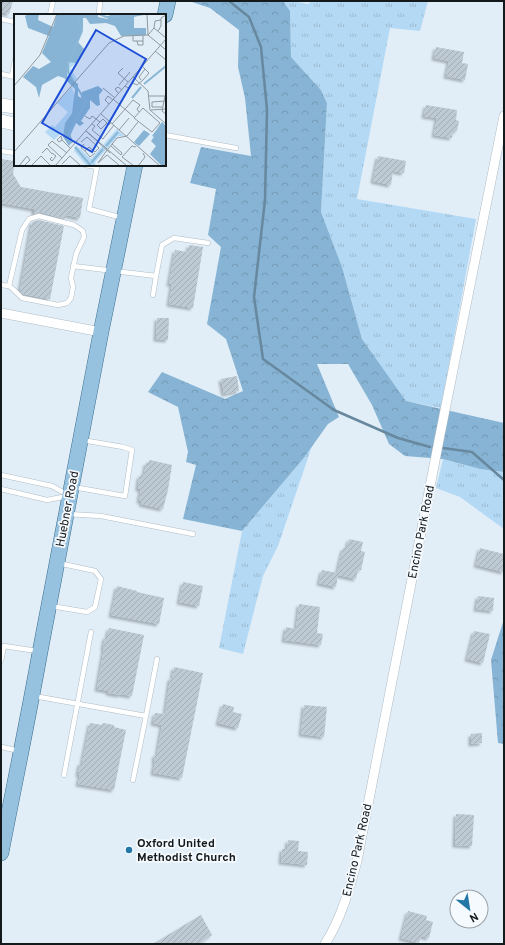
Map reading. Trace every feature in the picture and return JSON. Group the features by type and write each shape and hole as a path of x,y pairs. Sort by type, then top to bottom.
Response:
{"main road":[{"path":"165,14 168,1"},
{"name":"Huebner Road","path":"1,853 101,332 135,166"}],"street":[{"path":"1,105 14,107"},
{"name":"Encino Park Road","path":"325,944 333,932 346,900 357,861 504,116"},
{"path":"1,121 14,124"},
{"path":"1,313 101,332"}],"lane":[{"path":"50,14 53,1"},
{"path":"99,14 100,1"},
{"path":"1,19 14,22"},
{"path":"1,74 13,76"},
{"path":"166,135 236,148"},
{"path":"1,151 14,154"},
{"path":"91,166 97,167 89,210 124,218"},
{"path":"1,286 9,286 22,298 58,305 67,303 71,298 73,287 71,278 73,266 76,254 84,237 83,231 74,224 38,216 29,219 22,230 9,286"},
{"path":"153,295 162,245 174,238 208,243"},
{"path":"73,266 156,276"},
{"path":"1,475 71,491 125,496 132,450 123,446 80,440"},
{"path":"1,489 47,500 71,491"},
{"path":"66,514 101,516 193,534"},
{"path":"48,605 87,612 95,607 101,579 95,571 57,562"},
{"path":"64,775 91,632"},
{"path":"1,661 4,646 40,652"},
{"path":"133,780 157,659"},
{"path":"32,696 146,716"},
{"path":"1,747 20,751"}],"green space":[{"path":"189,1 283,1 290,11 291,57 321,90 327,103 321,212 342,267 362,339 406,401 504,423 504,472 480,469 443,459 405,456 389,444 372,405 348,364 317,364 339,417 328,424 303,459 242,531 183,519 196,465 186,462 188,452 178,407 148,392 162,372 225,399 243,391 226,339 207,324 221,247 208,235 216,189 190,183 201,147 251,156 245,98 238,67 239,30 210,8"},
{"path":"283,1 308,4 312,1 428,1 420,31 390,28 357,199 476,219 441,408 406,401 362,339 342,267 321,212 327,103 321,90 291,57 290,11"},
{"path":"312,446 278,546 263,576 243,654 219,648 242,531 303,459"},
{"path":"443,459 480,469 504,472 504,529 460,497 436,488"},
{"path":"504,619 504,744 498,743 491,660"}],"building":[{"path":"1,1 13,1 9,14 1,12"},
{"path":"436,47 464,52 462,63 468,64 465,80 446,76 449,61 434,58"},
{"path":"426,105 457,110 456,120 459,121 457,131 453,131 452,138 434,135 437,118 424,116"},
{"path":"378,156 406,161 404,173 393,171 391,185 373,181"},
{"path":"1,159 14,161 13,174 21,187 83,198 80,218 66,215 65,219 40,212 34,214 34,209 1,203"},
{"path":"39,220 64,226 50,299 23,294 20,290 32,222"},
{"path":"189,245 203,247 193,308 169,304 172,284 169,284 175,250 188,252"},
{"path":"157,318 169,318 168,340 156,339"},
{"path":"237,376 239,391 224,394 221,379"},
{"path":"150,460 172,465 163,509 141,504 142,501 139,501 141,489 138,489 139,477 141,474 144,475 146,463"},
{"path":"349,539 363,542 361,551 365,552 361,570 358,570 356,579 338,575 336,587 319,583 322,570 337,573 343,548 347,548"},
{"path":"480,548 504,554 504,572 476,565"},
{"path":"183,582 203,586 199,606 179,602"},
{"path":"117,586 164,598 159,624 111,615"},
{"path":"478,596 494,598 493,611 476,609"},
{"path":"299,604 320,607 317,633 323,634 321,645 284,640 286,627 296,629"},
{"path":"109,628 144,635 132,696 108,693 109,691 97,689 105,637 107,637"},
{"path":"474,631 490,634 483,663 467,659"},
{"path":"174,667 203,673 182,778 153,773 155,754 157,755 162,725 153,723 155,713 165,714 170,678 172,678"},
{"path":"223,704 234,707 233,712 242,714 238,728 218,723"},
{"path":"304,705 327,707 324,737 301,734"},
{"path":"90,723 114,725 114,727 126,730 114,790 78,784 80,763 82,763"},
{"path":"482,733 482,743 471,744 471,734"},
{"path":"456,814 474,815 472,846 455,845"},
{"path":"288,840 299,841 298,851 308,852 307,865 281,862 282,849 287,849"},
{"path":"408,911 427,916 426,920 433,922 429,938 421,936 419,943 401,938"},
{"path":"201,915 212,935 198,944 153,944"}],"waterway":[{"path":"229,1 249,17 261,47 267,110 265,200 254,297 263,359 334,410 398,438 430,447"},
{"path":"443,448 472,452 504,480"}],"place":[{"name":"Oxford United Methodist Church","path":"129,850"}]}
